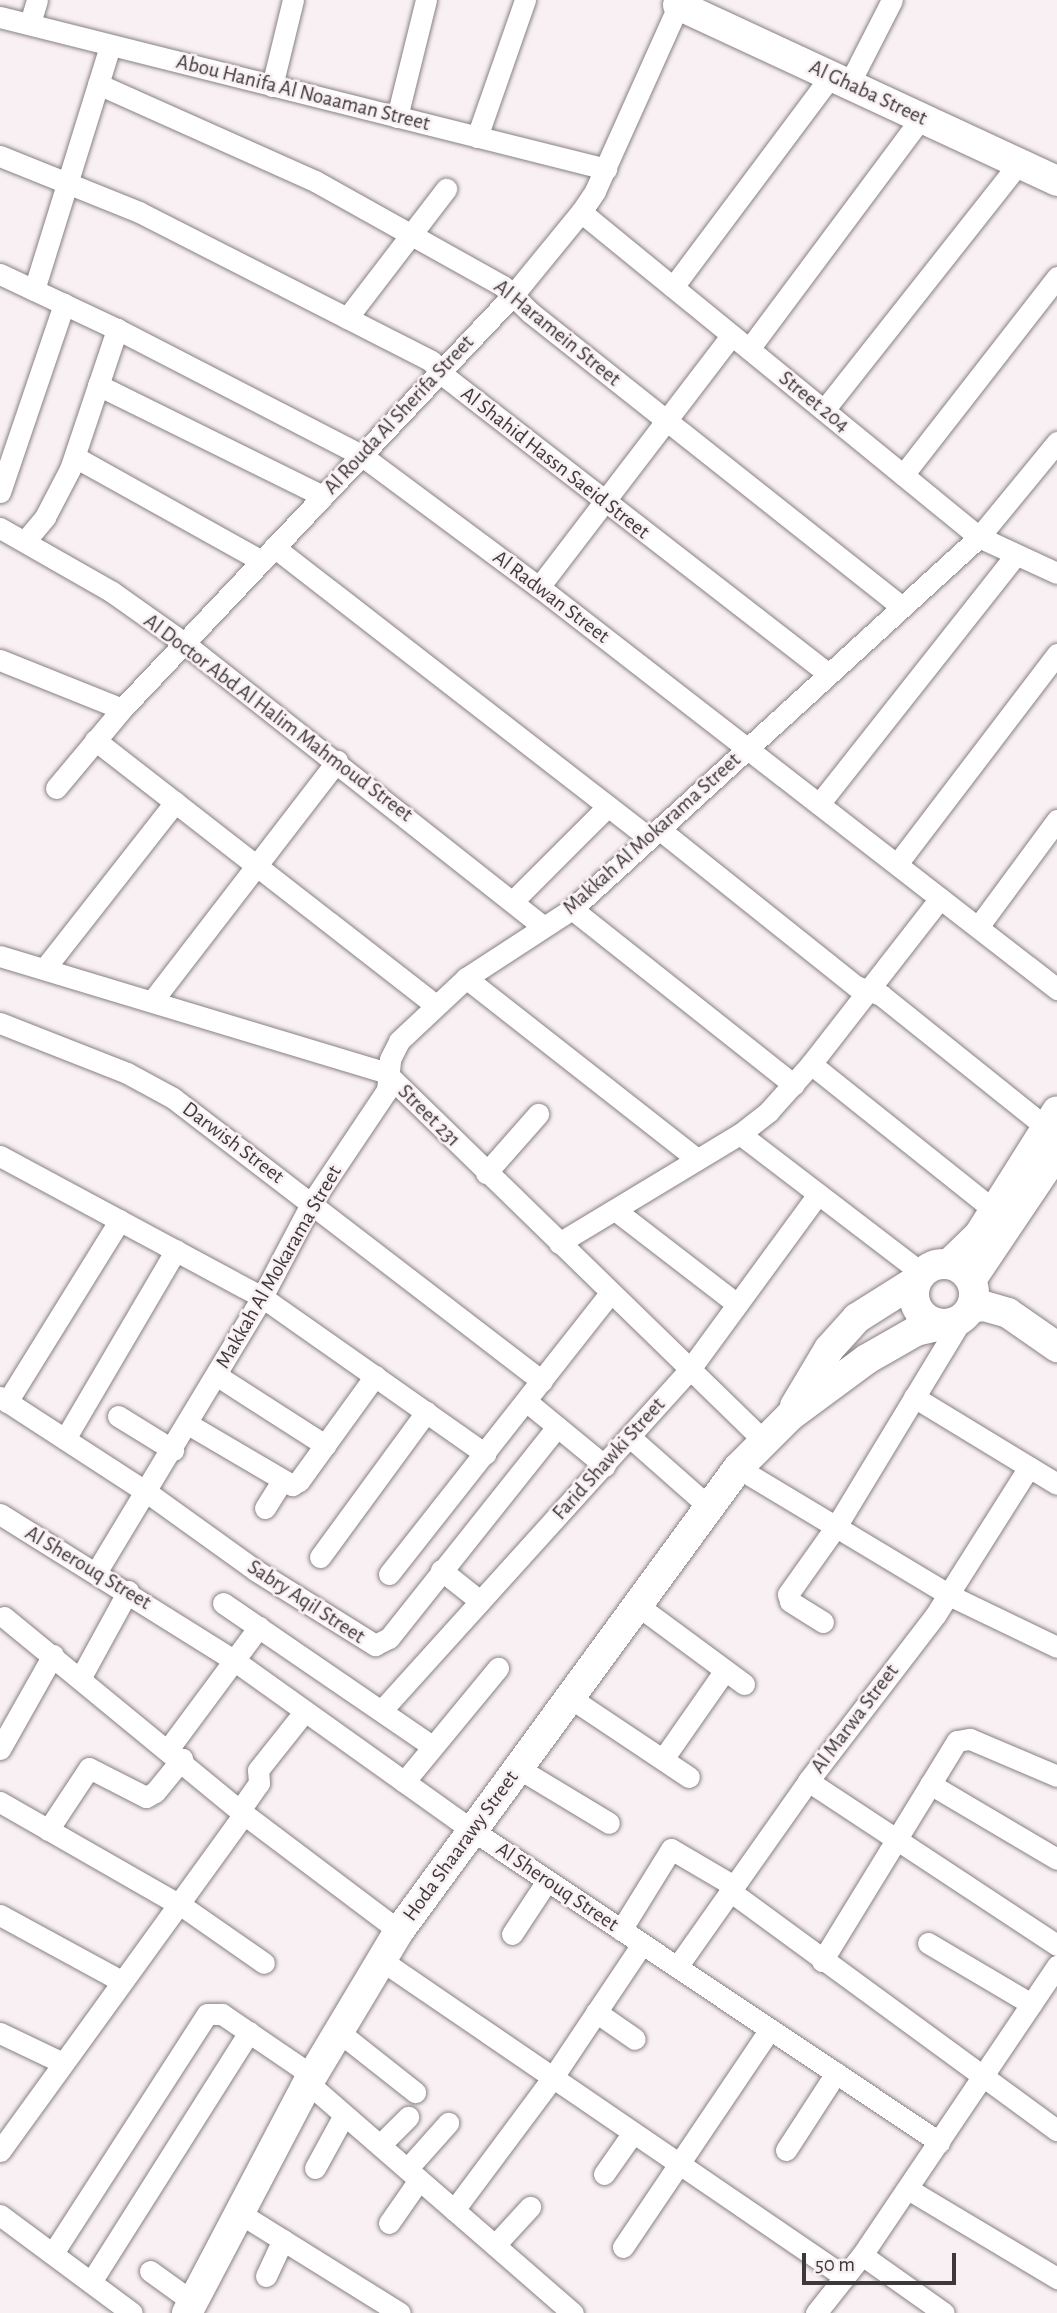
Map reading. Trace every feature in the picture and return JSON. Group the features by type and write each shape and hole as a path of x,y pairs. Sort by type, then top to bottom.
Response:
{"street":[{"path":"30,23 37,0"},
{"path":"272,86 293,0"},
{"path":"397,117 426,0"},
{"path":"477,137 525,0"},
{"path":"673,287 840,80 892,0"},
{"name":"Al Ghaba Street","path":"679,2 1057,181"},
{"name":"Al Rouda Al Sherifa Street","path":"56,788 122,709 513,295 581,212 606,169 679,2"},
{"name":"Abou Hanifa Al Noaaman Street","path":"0,17 606,169"},
{"path":"34,290 110,46"},
{"name":"Al Haramein Street","path":"98,84 248,148 413,233 513,295 902,607"},
{"path":"749,349 921,118"},
{"name":"Al Shahid Hassn Saeid Street","path":"0,156 68,181 139,212 348,318 442,370 604,501 828,674"},
{"path":"824,410 1019,163"},
{"path":"348,318 446,189"},
{"name":"Street 204","path":"581,212 979,537 1015,556 1057,573"},
{"name":"Al Radwan Street","path":"0,274 117,329 361,455 539,587 1057,989"},
{"path":"903,475 1057,277"},
{"path":"0,492 64,304"},
{"path":"26,540 60,492 75,457 117,329"},
{"path":"539,587 732,335"},
{"path":"98,385 323,496"},
{"name":"Makkah Al Mokarama Street","path":"97,1571 148,1493 262,1297 312,1202 383,1096 391,1077 390,1059 399,1041 466,978 572,909 979,537 1057,442"},
{"path":"75,457 268,554 608,806 654,833 868,991 881,995 1054,1130"},
{"name":"Al Doctor Abd Al Halim Mahmoud Street","path":"0,528 26,540 184,643 337,761 543,927"},
{"path":"818,804 1015,556"},
{"path":"897,864 1057,654"},
{"path":"2,663 122,709"},
{"path":"95,740 436,1005"},
{"path":"153,1000 337,761"},
{"path":"45,968 175,802"},
{"path":"513,901 608,806"},
{"path":"978,927 1057,820"},
{"path":"559,1243 740,1133 794,1084 940,898"},
{"path":"572,909 794,1084"},
{"name":"Street 231","path":"0,956 378,1068 391,1077 486,1173 763,1440"},
{"path":"466,978 697,1159"},
{"name":"Darwish Street","path":"0,1023 151,1084 312,1202 541,1381"},
{"path":"811,1064 995,1211"},
{"path":"486,1173 538,1114"},
{"name":"Hoda Shaarawy Street","path":"951,1292 970,1247 1054,1130"},
{"name":"Hoda Shaarawy Street","path":"190,2307 311,2080 399,1931 569,1697 738,1468 763,1440 790,1416 891,1344 951,1292 1054,1130"},
{"path":"740,1133 951,1292 1008,1313 1057,1347"},
{"path":"0,1156 262,1297 485,1454"},
{"name":"Farid Shawki Street","path":"382,1710 690,1369 818,1194"},
{"path":"615,1210 737,1304"},
{"path":"3,1400 120,1220"},
{"path":"65,1439 176,1250"},
{"path":"951,1292 1014,1296 1057,1325"},
{"path":"823,1622 788,1596 837,1525 914,1397 951,1292"},
{"name":"Hoda Shaarawy Street","path":"790,1416 829,1349 857,1318 951,1292"},
{"path":"389,1574 610,1293"},
{"path":"216,1375 326,1445"},
{"path":"188,1424 281,1482 292,1485 299,1481 375,1376"},
{"path":"914,1397 1057,1484"},
{"name":"Sabry Aqil Street","path":"3,1400 148,1493 255,1570 375,1645 389,1638 557,1427"},
{"path":"526,1401 605,1466"},
{"path":"320,1557 426,1412"},
{"path":"118,1416 173,1450"},
{"path":"630,1437 709,1507"},
{"name":"Al Marwa Street","path":"677,1967 808,1781 949,1595 1029,1467"},
{"path":"738,1468 837,1525 949,1595 1057,1647"},
{"path":"265,1508 281,1482"},
{"name":"Al Sherouq Street","path":"0,1514 97,1571 235,1661 472,1830 939,2142"},
{"path":"441,1570 480,1601"},
{"path":"82,1677 128,1591"},
{"path":"223,1603 432,1746"},
{"path":"637,1605 744,1684"},
{"path":"4,1617 82,1677 242,1812 399,1931"},
{"path":"48,1830 89,1768 149,1796 259,1627"},
{"path":"0,1749 53,1655"},
{"path":"404,1782 498,1668"},
{"path":"663,1759 725,1670"},
{"path":"569,1697 689,1777"},
{"path":"0,2151 242,1812 259,1783 258,1770 304,1711"},
{"path":"822,1961 955,1744 966,1738 1057,1776"},
{"path":"518,1768 609,1824"},
{"path":"808,1781 895,1841 1057,1945"},
{"path":"930,1784 1057,1859"},
{"path":"0,1802 177,1903 264,1963"},
{"path":"621,1930 671,1849 732,1889 822,1961 1057,2130"},
{"path":"512,1934 547,1881"},
{"path":"0,1915 121,1981"},
{"path":"928,1943 1031,2004"},
{"path":"453,2210 551,2080 642,1944"},
{"path":"381,1960 551,2080 845,2277"},
{"path":"816,2313 862,2255 1056,1969"},
{"path":"53,2253 203,2018 217,2012 311,2080 344,2115 573,2313"},
{"path":"596,2012 635,2039"},
{"path":"623,2246 770,2029"},
{"path":"92,2282 248,2032"},
{"path":"339,2032 415,2092"},
{"path":"0,2033 62,2063"},
{"path":"786,2150 836,2073"},
{"path":"315,2168 344,2115"},
{"path":"380,2145 408,2116"},
{"path":"389,2223 413,2174 448,2123"},
{"path":"604,2174 632,2134"},
{"path":"908,2189 1057,2278"},
{"path":"495,2245 530,2207"},
{"path":"241,2214 400,2313"},
{"path":"0,2216 92,2282 106,2305 131,2313"},
{"path":"265,2276 283,2240"},
{"path":"862,2255 944,2313"},
{"path":"150,2271 190,2307"}]}
